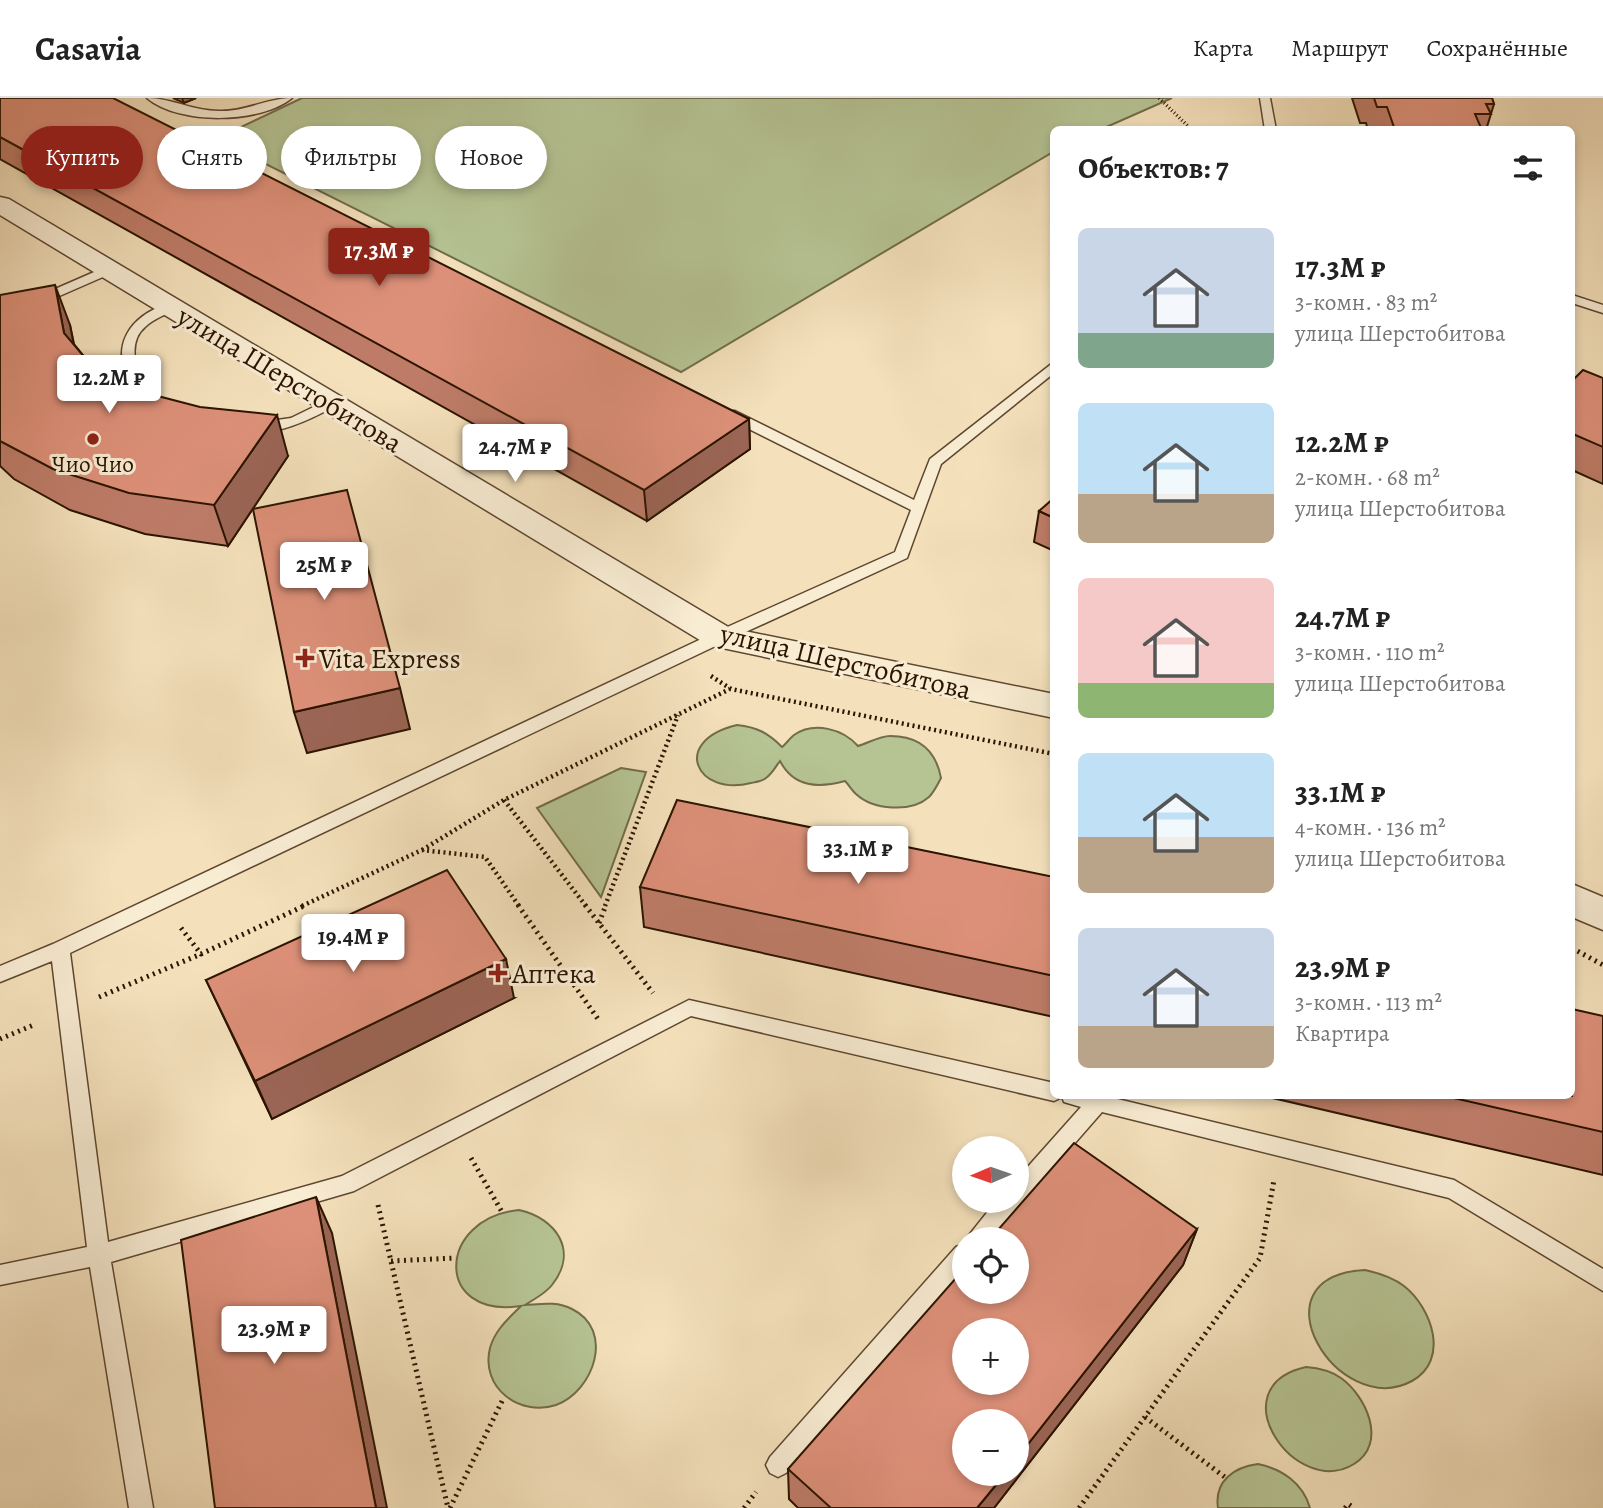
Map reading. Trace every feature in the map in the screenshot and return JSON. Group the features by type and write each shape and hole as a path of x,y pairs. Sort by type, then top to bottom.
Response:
{"street":[{"name":"улица Шерстобитова","path":"0,204 720,638 1050,705"},
{"path":"1575,901 1603,915"}],"lane":[{"path":"152,98 174,109 214,116 241,115 287,98"},
{"path":"1265,98 1270,126"},
{"path":"0,318 108,270"},
{"path":"1575,300 1603,309"},
{"path":"170,307 137,326 130,340 129,358 137,386 154,403 174,412"},
{"path":"0,974 902,555 935,462 1050,369"},
{"path":"244,426 265,427 294,422 330,403"},
{"path":"719,408 919,508"},
{"path":"60,948 99,1255 141,1508"},
{"path":"0,1275 99,1255 347,1184 689,1008 1050,1090"},
{"path":"1084,1099 1454,1190 1603,1281"},
{"path":"1029,1180 1098,1102"},
{"path":"987,1227 1000,1213"},
{"path":"778,1465 952,1268"}],"path":[{"path":"1159,98 1188,126"},
{"path":"161,901 201,954 422,850 504,800 731,689"},
{"path":"599,923 678,714"},
{"path":"504,800 671,1017"},
{"path":"422,850 485,857 617,1045"},
{"path":"1575,950 1603,965"},
{"path":"455,1130 502,1212"},
{"path":"1079,1508 1260,1258 1280,1147"},
{"path":"370,1174 449,1508"},
{"path":"391,1261 456,1258"},
{"path":"449,1508 504,1396"},
{"path":"1145,1417 1226,1478"},
{"path":"1345,1508 1348,1503 1354,1508"}],"green space":[{"path":"302,98 1172,98 1109,126 1050,126 1050,154 681,372 316,189 421,189 421,126 281,126 281,172 267,165 267,126 243,126"},
{"path":"737,725 762,731 782,747 794,735 810,728 836,731 858,746 886,736 909,739 918,742 930,753 939,768 941,778 931,795 921,802 892,808 863,799 845,781 817,785 800,781 786,770 780,761 761,781 732,785 716,782 705,775 698,765 697,754 703,743 716,733"},
{"path":"621,768 646,772 601,897 537,808"},
{"path":"519,1210 544,1220 560,1238 563,1248 560,1272 552,1285 525,1305 555,1304 572,1309 585,1319 593,1331 596,1345 589,1374 581,1387 556,1405 542,1408 517,1403 506,1396 497,1387 488,1362 495,1336 521,1306 492,1306 472,1298 460,1283 456,1266 460,1247 472,1230 492,1217"},
{"path":"1365,1270 1395,1280 1404,1286 1414,1296 1429,1320 1434,1348 1431,1360 1424,1372 1412,1381 1384,1388 1357,1381 1334,1365 1317,1343 1309,1318 1313,1296 1331,1278"},
{"path":"1306,1367 1325,1370 1341,1378 1365,1408 1370,1420 1370,1444 1364,1455 1354,1464 1332,1471 1310,1467 1290,1454 1275,1436 1267,1416 1268,1396 1280,1378"},
{"path":"1258,1464 1275,1469 1290,1478 1302,1491 1310,1508 1218,1508 1219,1490 1228,1477 1241,1468"}],"building":[{"path":"0,98 113,98 168,126 157,126 157,189 267,189 267,176 281,183 281,189 293,189 749,419 644,490 95,189 143,189 143,126 21,126 21,149 0,137"},
{"path":"1374,98 1492,98 1494,104 1486,104 1491,114 1475,114 1480,126 1394,126 1387,107 1377,107"},
{"path":"55,285 64,333 86,359 115,379 150,394 200,407 277,415 214,505 129,493 53,469 0,441 0,295"},
{"path":"1583,370 1603,378 1603,447 1575,435 1575,378"},
{"path":"347,490 400,688 294,712 253,509"},
{"path":"1050,501 1050,516 1039,511"},
{"path":"677,800 1050,876 1050,975 640,887"},
{"path":"447,870 506,959 255,1081 206,980"},
{"path":"1575,1010 1603,1016 1603,1132 1458,1099 1575,1099"},
{"path":"1074,1143 1197,1229 1029,1443 1029,1409 952,1409 952,1486 995,1486 977,1508 831,1508 788,1469 952,1283 952,1304 1029,1304 1029,1227 1000,1227 1013,1213 1029,1213 1029,1194"},
{"path":"316,1197 376,1508 215,1508 181,1240"}],"place":[{"name":"Чио Чио","path":"93,439"},
{"name":"Vita Express","path":"305,658"},
{"name":"Аптека","path":"498,973"}]}
